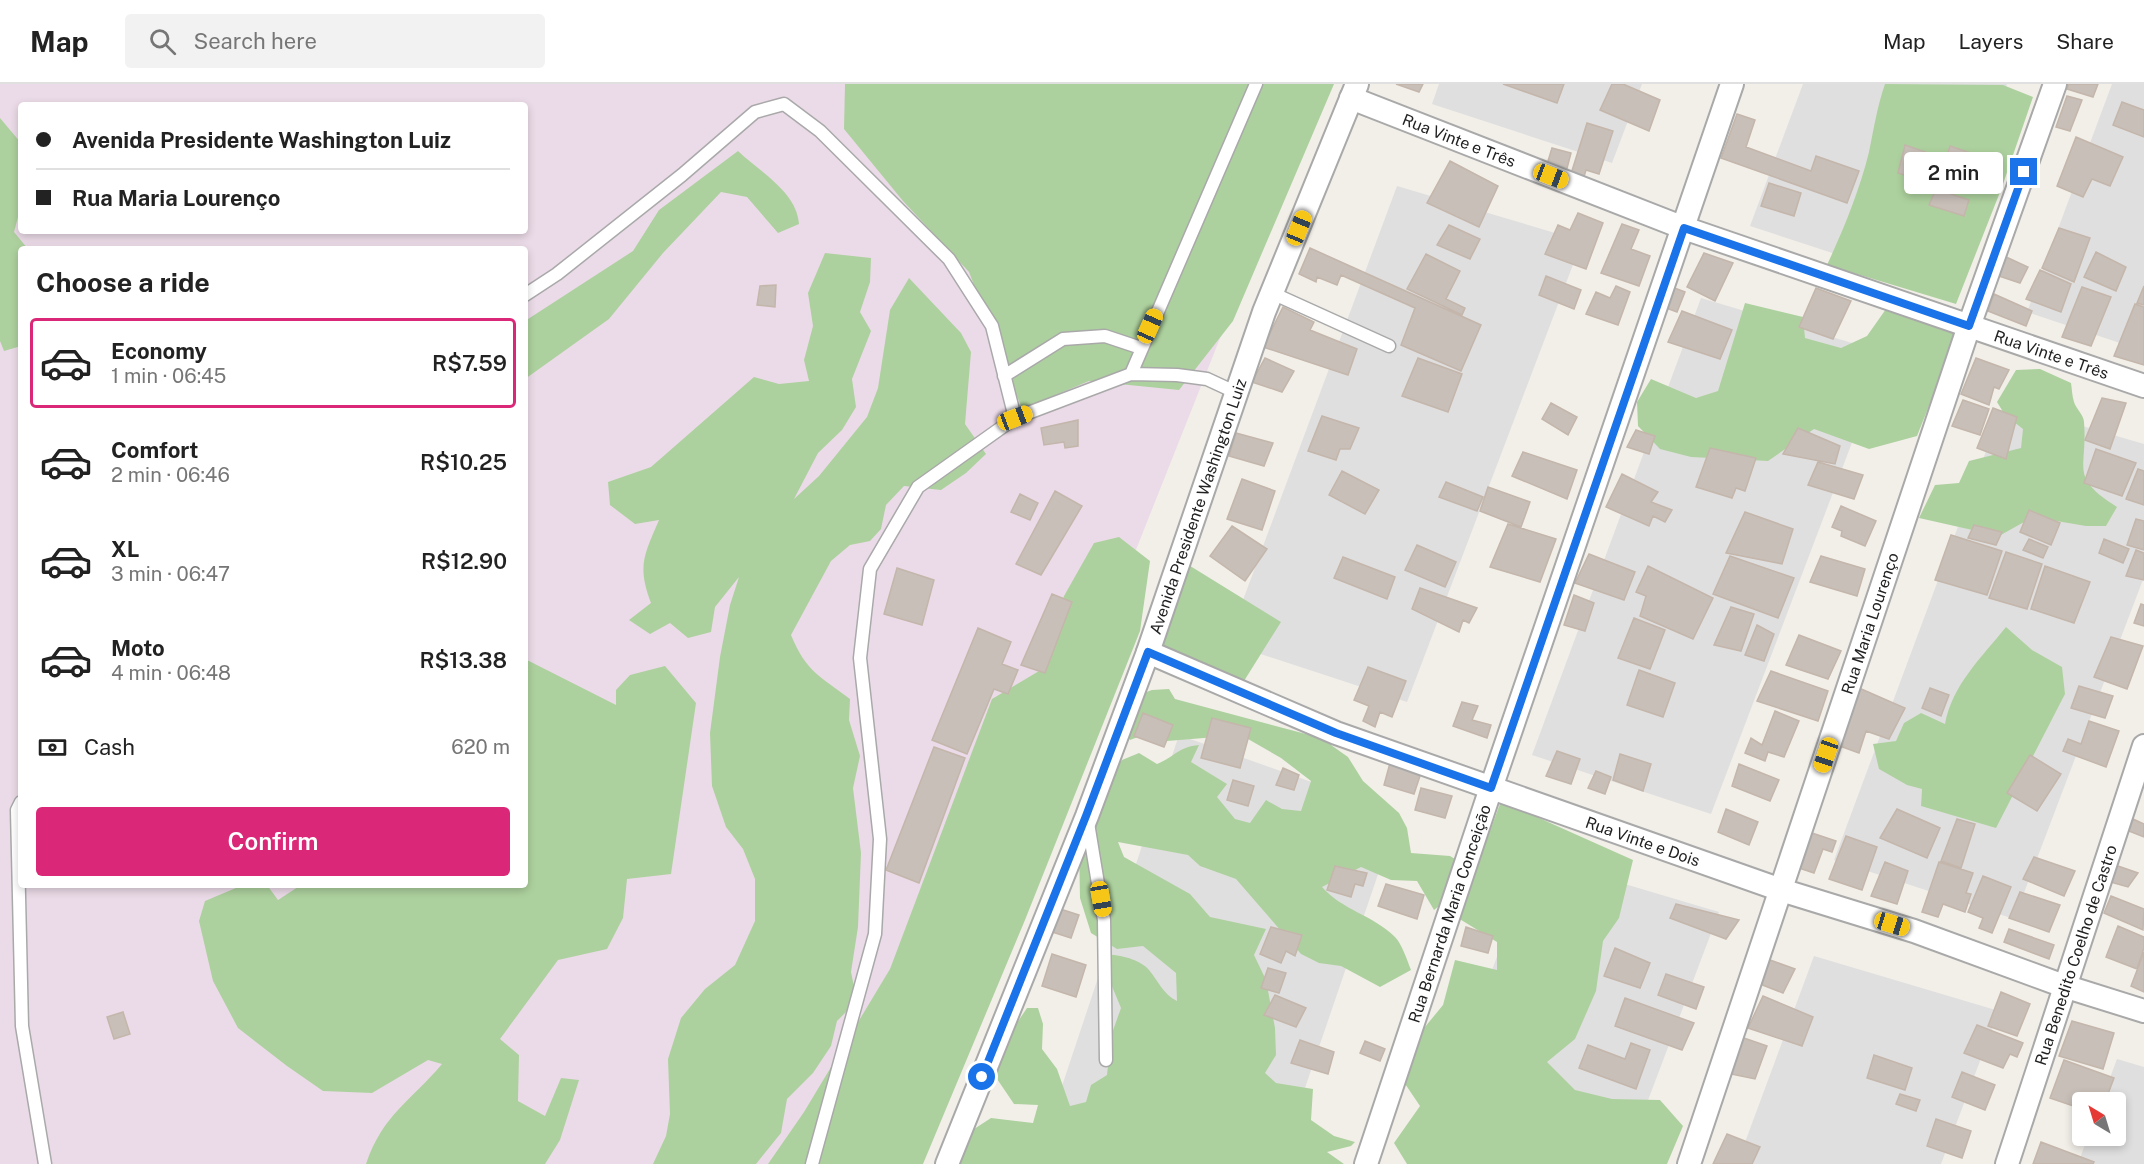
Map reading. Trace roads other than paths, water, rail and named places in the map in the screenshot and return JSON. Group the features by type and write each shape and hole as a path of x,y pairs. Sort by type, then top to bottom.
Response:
{"street":[{"name":"Rua Bernarda Maria Conceição","path":"1366,1164 1491,788 1732,84"},
{"name":"Rua Maria Lourenço","path":"1689,1164 1969,326 2055,84"},
{"name":"Rua Vinte e Três","path":"1354,91 1684,228 2144,386"},
{"name":"Avenida Presidente Washington Luiz","path":"947,1164 1086,816 1148,652 1235,392 1272,292 1354,91"},
{"name":"Rua Vinte e Dois","path":"1148,652 1336,733 1781,890 1914,931 2064,986 2144,1011"},
{"name":"Rua Benedito Coelho de Castro","path":"2007,1164 2144,746"}],"lane":[{"path":"1131,374 1256,84"},
{"path":"528,293 557,274 682,175 755,112 784,104 820,131 949,259 992,326 1015,418"},
{"path":"1272,292 1389,346"},
{"path":"1004,376 1063,339 1105,336 1141,348"},
{"path":"812,1164 875,934 880,839 860,658 870,568 918,487 1015,418 1131,374 1177,375 1207,379 1235,392"},
{"path":"18,808 18,853"},
{"path":"1086,816 1104,920 1106,1060"},
{"path":"19,888 22,1026 45,1164"}]}
